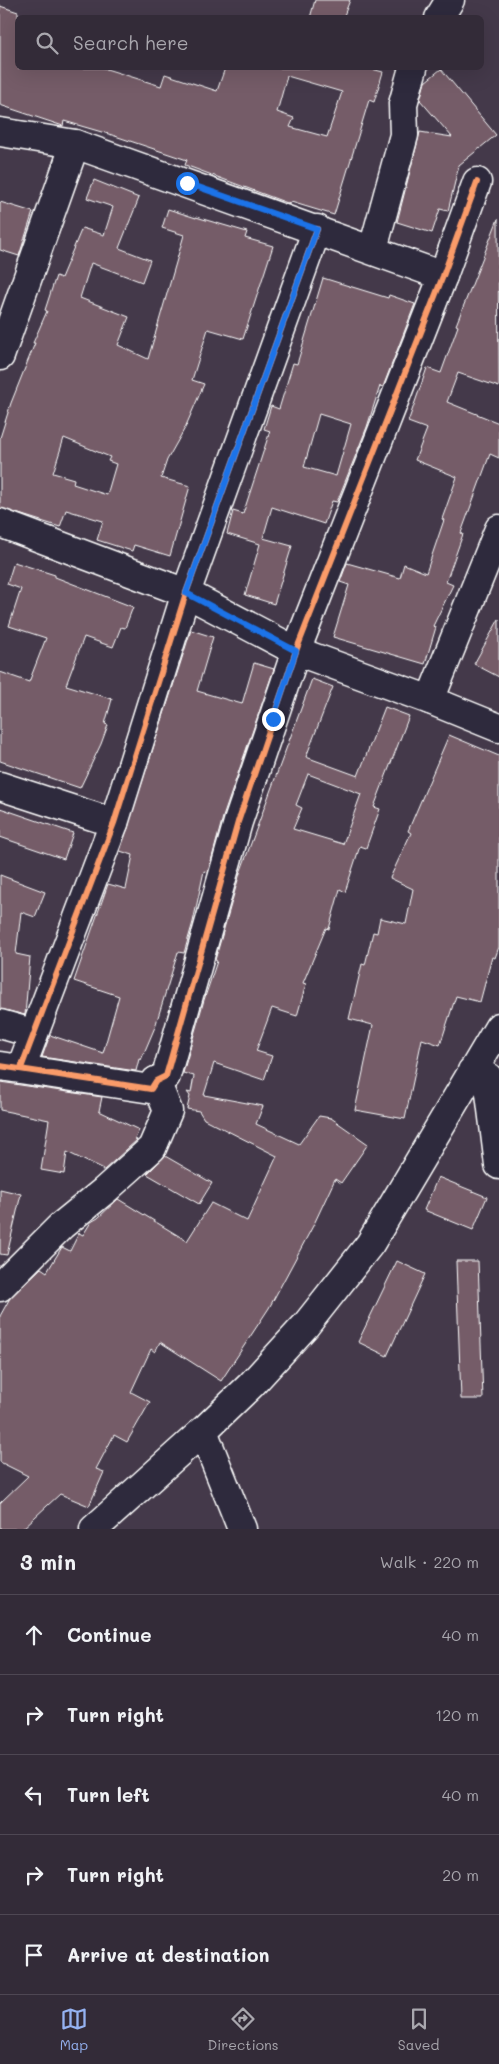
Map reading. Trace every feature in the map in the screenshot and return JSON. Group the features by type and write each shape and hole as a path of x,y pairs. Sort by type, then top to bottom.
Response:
{"street":[{"path":"441,15 450,0"},
{"path":"373,249 404,135 403,104 412,70"},
{"path":"0,132 75,144 373,249 443,276"},
{"path":"0,356 75,144"},
{"path":"317,229 186,593 114,823 32,1033 10,1067 151,1089 156,1082 166,1076 238,822 296,651 443,276 476,182"},
{"path":"0,523 186,593 296,651 430,700 499,728"},
{"path":"430,700 499,529"},
{"path":"0,786 114,823"},
{"path":"0,1024 32,1033"},
{"path":"94,1529 251,1385 306,1325 370,1244 486,1076 499,1027"},
{"path":"486,1076 499,1165"},
{"path":"0,1287 60,1226 104,1191 152,1148 168,1111 156,1082"},
{"path":"203,1431 242,1529"}],"building":[{"path":"315,0 350,0 344,15 311,15"},
{"path":"0,6 18,12 18,15 15,15 15,70 109,70 161,86 165,74 217,91 224,70 376,70 383,72 374,102 369,100 334,215 291,202 290,204 185,165 187,160 112,135 64,121 63,126 0,105","holes":["287,76 342,92 327,137 290,127 294,118 277,112"]},
{"path":"442,70 496,135 459,165 448,211 440,209 432,233 397,222 420,132 452,137 420,100 425,82"},
{"path":"94,180 139,198 119,248 150,260 142,282 91,263 80,298 129,317 118,345 148,359 184,235 162,228 168,209 247,232 245,238 273,246 243,339 208,329 192,380 204,384 185,428 167,460 161,478 190,486 170,556 134,545 132,551 97,540 103,521 66,510 60,527 0,508 0,438 11,403 35,343 33,343 47,311 45,310 56,276 61,278 82,228 104,235 113,207 87,198","holes":["64,438 110,457 108,461 116,464 107,495 73,484 74,479 53,473"]},
{"path":"0,202 33,212 19,256 0,250"},
{"path":"498,219 499,387 458,373 447,402 499,423 499,458 490,454 461,533 463,534 446,582 453,585 433,626 436,627 425,664 333,637 349,585 340,582 347,563 400,578 404,564 426,573 457,477 415,460 427,429 408,422 427,368 441,373 458,326 456,325"},
{"path":"323,278 388,298 389,295 415,304 383,387 380,386 367,427 337,502 332,501 324,524 272,507 263,538 292,546 274,604 245,595 260,544 227,534 233,511 243,514 270,431 264,429 271,406 279,409 293,363 297,364","holes":["319,414 351,424 336,476 304,467"]},
{"path":"14,562 55,575 55,577 133,607 125,628 121,627 113,647 84,637 66,685 112,699 105,724 108,725 80,788 0,761 0,672 29,682 46,638 9,626 21,589 7,584"},
{"path":"499,619 499,677 474,664"},
{"path":"191,630 213,637 197,691 242,704 254,663 274,669 223,817 208,872 204,871 184,953 178,952 155,1027 141,1060 139,1059 136,1071 42,1057 50,1035 103,1053 119,996 74,981 108,884 126,889 133,855 120,851"},
{"path":"312,679 333,687 306,757 358,776 385,707 409,716 374,807 380,809 366,848 360,846 345,892 340,889 329,929 326,928 303,983 306,984 297,1016 272,1008 256,1051 272,1056 264,1080 214,1063 204,1095 263,1106 256,1124 299,1144 319,1116 331,1118 368,1144 341,1183 335,1179 314,1224 269,1308 221,1381 160,1342 155,1352 151,1349 131,1392 150,1402 127,1442 114,1435 96,1469 104,1472 89,1506 60,1494 22,1529 0,1529 0,1503 28,1476 0,1462 0,1316 10,1298 41,1268 47,1272 62,1247 70,1251 79,1233 83,1235 91,1222 118,1199 187,1241 211,1203 247,1221 277,1156 204,1119 199,1111 187,1109 190,1096 187,1092 191,1093 194,1076 183,1073 217,961 215,960 240,873","holes":["308,774 361,794 343,844 293,829 302,808 296,805"]},
{"path":"449,735 499,756 499,947 495,958 492,957 480,1002 456,996 440,1045 422,1039 405,1119 355,1110 373,1025 349,1019 362,964 365,965 373,932 377,933 380,918 406,924 413,889 390,878 411,833 408,831"},
{"path":"0,808 73,833 64,859 0,837"},
{"path":"0,875 45,892 35,917 21,912 16,954 30,957 25,1015 0,1009"},
{"path":"0,1082 102,1097 99,1111 139,1130 135,1139 137,1140 104,1170 67,1152 64,1174 41,1170 49,1120 0,1110"},
{"path":"165,1156 212,1183 199,1204 147,1174"},
{"path":"438,1177 487,1197 473,1230 424,1210"},
{"path":"0,1189 21,1194 7,1255 0,1254"},
{"path":"397,1261 425,1274 387,1356 358,1342"},
{"path":"456,1261 478,1261 483,1399 461,1399"}],"cycle path":[{"path":"0,1066 151,1089 156,1081 166,1076 238,822 296,651 443,276 477,182"},
{"path":"21,1068 114,823 186,593 317,229"}],"route":[{"path":"187,183 317,229 186,593 296,651 273,719"}]}
